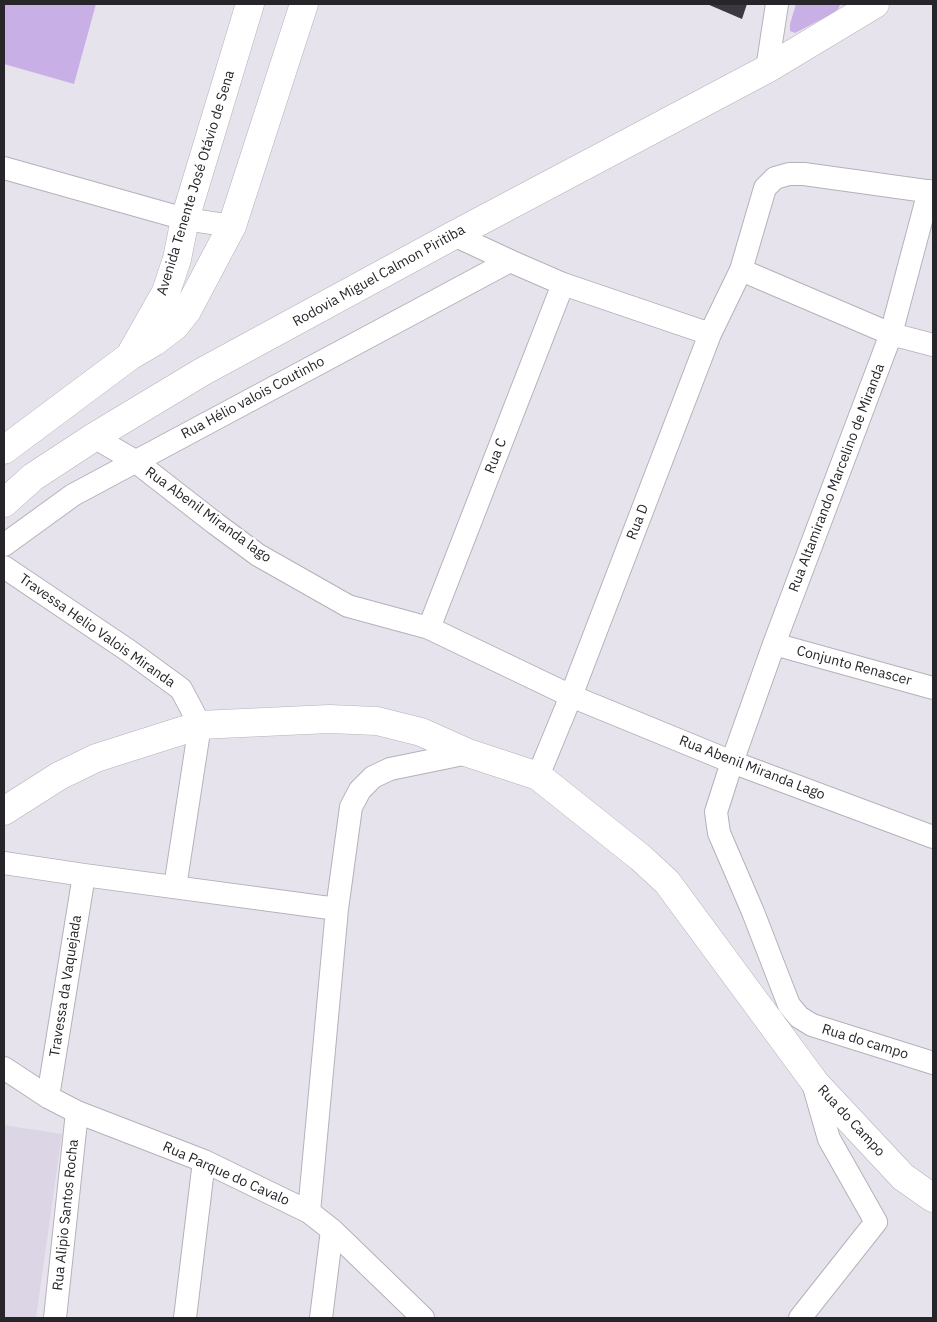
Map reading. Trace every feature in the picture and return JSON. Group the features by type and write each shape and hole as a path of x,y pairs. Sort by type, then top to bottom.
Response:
{"street":[{"name":"Avenida Tenente José Otávio de Sena","path":"130,356 166,292 177,259 184,219 250,4"},
{"name":"Avenida Tenente José Otávio de Sena","path":"4,450 130,356 154,342 175,326 187,310 232,226 304,4"},
{"path":"767,69 777,4"},
{"name":"Rodovia Miguel Calmon Piritiba","path":"4,503 33,477 202,372 454,235 767,69 870,5"},
{"path":"4,168 184,219 232,226"},
{"name":"Rua D","path":"538,776 571,696 710,334 741,270 765,188 775,178 789,174 804,174 931,191"},
{"name":"Rua Altamirando Marcelino de Miranda","path":"790,1026 789,1005 719,833 716,812 774,644 891,334 931,191"},
{"path":"454,235 563,284 710,334"},
{"name":"Rua Hélio valois Coutinho","path":"4,545 73,494 510,261"},
{"path":"741,270 891,334 933,344"},
{"name":"Rua C","path":"429,628 563,284"},
{"name":"Rua Abenil Miranda lago","path":"94,438 136,461 258,555 348,606 429,628 571,696"},
{"name":"Travessa Helio Valois Miranda","path":"4,567 129,651 181,689 200,725"},
{"name":"Conjunto Renascer","path":"774,644 933,688"},
{"name":"Rua Abenil Miranda Lago","path":"571,696 732,762 933,837"},
{"path":"4,811 59,776 96,758 200,725 329,719 377,721 420,732 468,753 538,776"},
{"path":"175,887 200,725"},
{"path":"309,1212 337,909 350,807 360,790 373,777 390,769 468,753"},
{"name":"Rua do Campo","path":"538,776 641,858 667,882 790,1026 816,1084 903,1177 933,1198"},
{"path":"4,862 84,875 337,909"},
{"name":"Travessa da Vaquejada","path":"48,1097 84,875"},
{"name":"Rua do campo","path":"790,1026 812,1025 933,1063"},
{"name":"Rua Parque do Cavalo","path":"4,1068 48,1097 77,1112 204,1161 309,1212 332,1230 423,1318"},
{"path":"800,1318 876,1222 829,1139 811,1076"},
{"name":"Rua Alipio Santos Rocha","path":"55,1318 77,1112"},
{"path":"185,1318 204,1161"},
{"path":"321,1318 332,1230"}],"shaded area":[{"path":"4,4 96,4 74,84 4,64"},
{"path":"796,4 840,5 837,11 795,33 790,31 790,24"},
{"path":"4,1125 62,1134 36,1318 4,1318"}],"building":[{"path":"707,4 747,4 742,19"}]}
